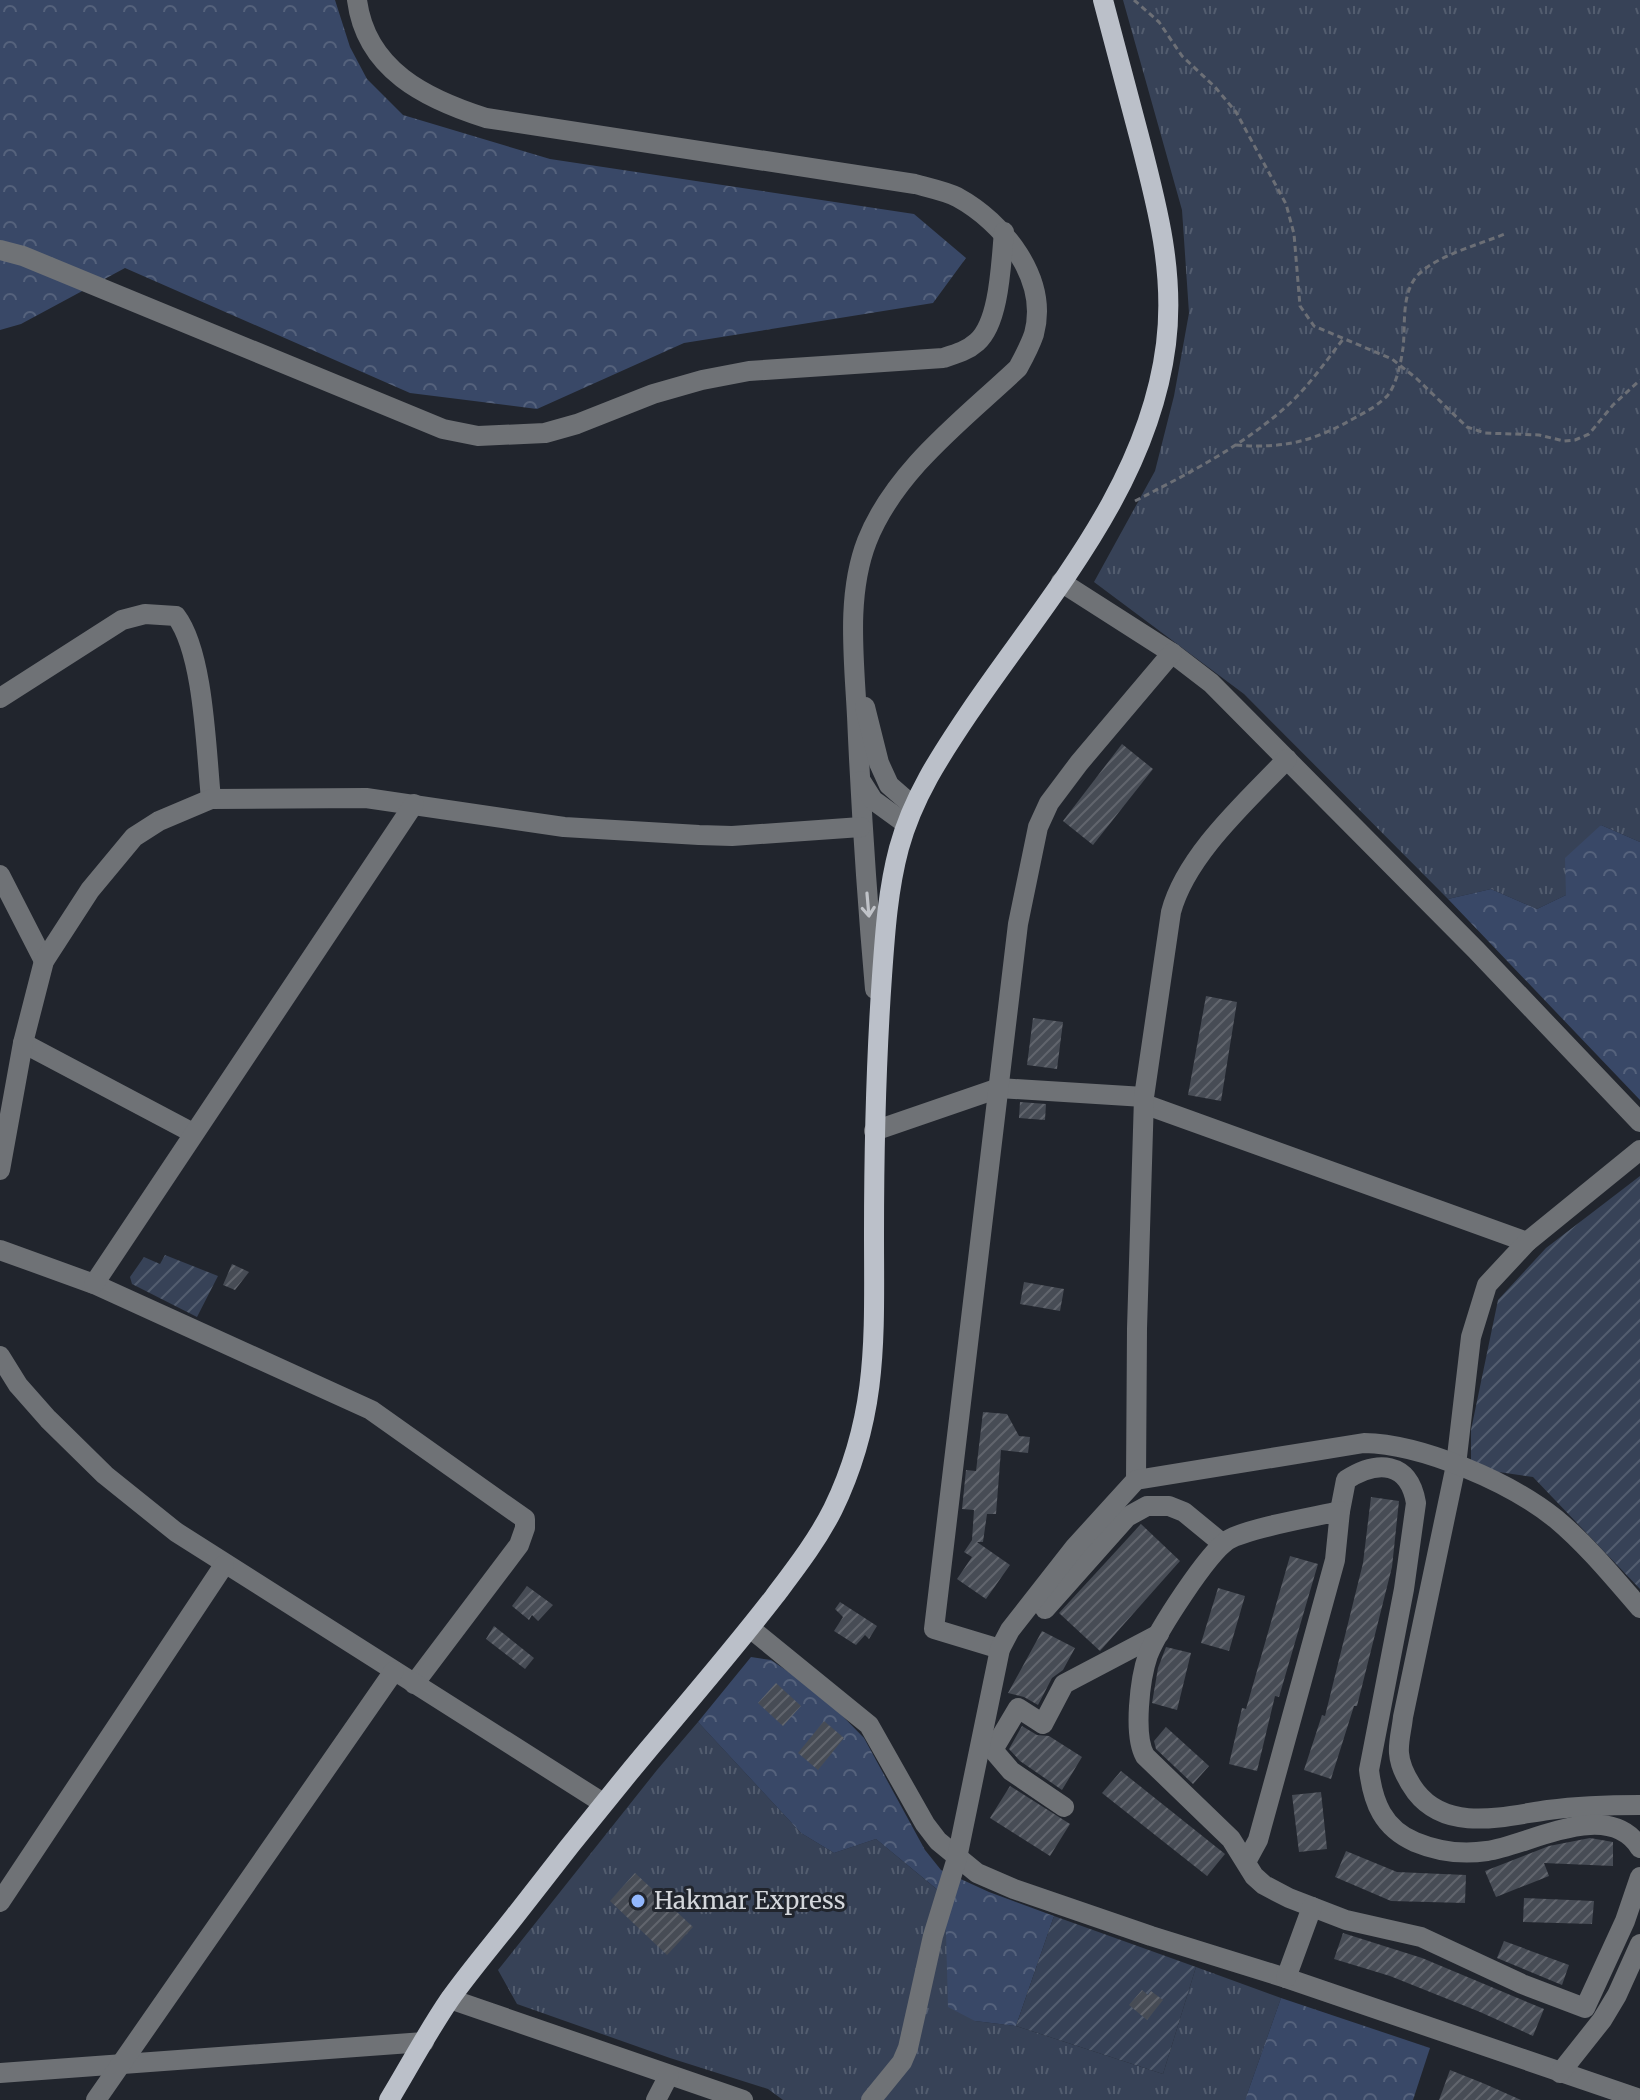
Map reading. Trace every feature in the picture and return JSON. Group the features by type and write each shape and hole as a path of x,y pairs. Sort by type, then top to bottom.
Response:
{"main road":[{"path":"389,2100 450,1999 603,1803 750,1628 805,1556 829,1518 851,1470 863,1432 871,1386 878,1028 891,892 898,852 910,815 945,749 1061,582 1103,517 1132,463 1158,386 1166,343 1168,305 1164,236 1103,0"}],"street":[{"path":"357,0 368,35 387,67 419,91 452,107 486,118 915,184 954,195 984,214 1004,232 1029,276 1037,314 1034,333 1018,368 926,455 882,511 867,540 858,569 854,602 861,827 878,1028"},
{"path":"0,250 23,256 443,429 478,436 504,436 545,433 577,424 653,394 749,371 943,358 963,352 980,340 991,319 1004,232"},
{"path":"1061,582 1172,653 1211,683 1476,950 1640,1122"},
{"path":"0,698 122,620 145,614 176,616 186,630 194,653 211,799"},
{"path":"1000,1649 934,1629 1018,924 1038,827 1049,803 1172,653"},
{"path":"855,668 879,763 889,785 910,815"},
{"path":"1136,1480 1137,1314 1144,1101 1171,912 1176,891 1188,870 1287,759"},
{"path":"859,777 873,800 910,815"},
{"path":"0,1170 23,1043 44,961 90,890 134,837 159,821 211,799 366,798 564,827 732,836 861,827"},
{"path":"94,1284 414,804"},
{"path":"0,875 44,961"},
{"path":"23,1043 193,1133"},
{"path":"874,1131 999,1088 1144,1101 1527,1242"},
{"path":"1640,1150 1527,1242 1487,1285 1471,1337 1456,1465 1403,1717 1399,1754 1406,1779 1422,1800 1439,1811 1462,1818 1494,1818 1593,1805 1640,1805"},
{"path":"0,1250 94,1284 371,1410 525,1519 519,1545 414,1684"},
{"path":"0,1356 18,1385 38,1408 105,1475 176,1532 603,1803"},
{"path":"871,2100 902,2062 908,2048 933,1936 957,1858 1000,1649 1010,1630 1075,1547 1136,1480 1364,1443 1400,1447 1456,1465 1530,1501 1557,1520 1640,1608"},
{"path":"1246,1862 1258,1840 1335,1560 1341,1492 1346,1480 1375,1466 1391,1467 1404,1475 1414,1489 1416,1503 1404,1589 1369,1770 1378,1812 1388,1825 1408,1839 1435,1851 1486,1852 1518,1845 1556,1829 1579,1826 1624,1831 1640,1848"},
{"path":"1045,1609 1127,1517 1147,1506 1169,1506 1184,1512 1223,1544"},
{"path":"1340,1511 1231,1538 1216,1549 1149,1653 1143,1673 1138,1728 1140,1747 1145,1756 1231,1839 1254,1876 1264,1885 1346,1920 1421,1937 1522,1984 1585,2008 1625,1921 1640,1877"},
{"path":"0,1902 224,1565"},
{"path":"750,1628 869,1725 925,1824 938,1841 977,1873 1014,1889 1151,1936 1286,1978 1640,2099"},
{"path":"1064,1807 1011,1771 993,1750 1018,1708 1043,1724 1064,1684 1159,1634"},
{"path":"96,2100 394,1671"},
{"path":"1286,1978 1312,1907"},
{"path":"1560,2073 1602,2020 1640,1944"},
{"path":"450,1999 743,2100"},
{"path":"0,2073 424,2042"},
{"path":"656,2100 669,2075"}],"path":[{"path":"1134,0 1159,22 1182,56 1236,112 1286,204 1294,234 1300,306 1314,326 1392,359 1467,427 1485,433 1539,435 1564,441 1589,434 1613,405 1640,380"},
{"path":"1236,445 1270,448 1300,443 1335,430 1367,411 1388,394 1400,365 1409,290 1420,273 1436,262 1505,234"},
{"path":"1103,517 1210,463 1236,445 1290,403 1344,338"}],"green space":[{"path":"0,0 335,0 350,47 367,79 403,115 550,159 914,214 966,258 933,303 684,343 537,409 410,393 125,268 21,324 0,330"},
{"path":"1123,0 1640,0 1640,842 1601,825 1566,895 1537,909 1491,889 1448,899 1244,694 1094,582 1155,471 1174,396 1189,313 1182,210"},
{"path":"1601,825 1640,842 1640,1100 1448,899 1491,889 1537,909 1566,895 1565,858"},
{"path":"1640,1176 1640,1589 1533,1477 1492,1471 1471,1461 1471,1430 1498,1300 1546,1248"},
{"path":"165,1255 218,1276 197,1317 132,1284 130,1277 144,1257 160,1264"},
{"path":"751,1657 771,1660 820,1693 864,1738 925,1850 941,1870 1054,1916 1016,2026 975,2021 948,2007 945,1896 876,1839 834,1853 801,1833 698,1722"},
{"path":"698,1722 801,1833 834,1853 876,1839 946,1897 975,2021 1016,2026 1163,2074 1196,1967 1281,1998 1245,2100 783,2100 768,2089 517,2004 498,1970"},
{"path":"1054,1916 1196,1967 1163,2074 1016,2026"},
{"path":"1281,1998 1430,2048 1413,2100 1245,2100"}],"building":[{"path":"1122,744 1153,769 1093,845 1063,821"},
{"path":"1206,996 1237,1002 1221,1101 1188,1095"},
{"path":"1033,1018 1063,1022 1057,1069 1027,1065"},
{"path":"1020,1102 1046,1104 1045,1120 1019,1118"},
{"path":"232,1264 249,1272 235,1290 223,1285"},
{"path":"1024,1282 1064,1289 1060,1311 1020,1304"},
{"path":"983,1412 1007,1414 1019,1436 1030,1437 1028,1453 1001,1450 996,1514 987,1514 983,1542 977,1542 1010,1565 986,1599 957,1579 972,1557 964,1552 972,1540 974,1510 962,1509 966,1470 976,1471"},
{"path":"1371,1497 1399,1501 1392,1567 1357,1706 1354,1706 1331,1779 1304,1770 1322,1715 1325,1716 1363,1563"},
{"path":"1141,1524 1180,1561 1100,1651 1059,1613"},
{"path":"1290,1556 1318,1564 1279,1697 1275,1696 1257,1771 1229,1764 1242,1708 1246,1709"},
{"path":"527,1586 553,1605 538,1621 532,1615 529,1620 512,1606"},
{"path":"1218,1588 1245,1596 1229,1651 1201,1643"},
{"path":"840,1602 877,1626 869,1639 865,1635 856,1645 834,1631 843,1617 835,1609"},
{"path":"494,1626 534,1658 525,1669 486,1639"},
{"path":"1042,1631 1075,1648 1063,1670 1052,1678 1038,1705 1008,1693"},
{"path":"1166,1647 1191,1653 1177,1710 1152,1703 1158,1668"},
{"path":"776,1683 801,1706 783,1726 758,1703"},
{"path":"824,1721 844,1738 818,1770 798,1753"},
{"path":"1022,1726 1037,1735 1049,1736 1082,1757 1062,1790 1020,1761 1009,1749"},
{"path":"1166,1727 1209,1766 1193,1784 1156,1749 1154,1741"},
{"path":"1121,1771 1225,1854 1207,1876 1102,1793"},
{"path":"1010,1786 1070,1824 1050,1856 990,1818"},
{"path":"1321,1792 1327,1849 1299,1852 1292,1795"},
{"path":"1590,1838 1613,1842 1613,1866 1544,1863 1549,1876 1496,1897 1485,1871 1549,1846"},
{"path":"1346,1851 1397,1872 1466,1875 1465,1903 1391,1901 1335,1877"},
{"path":"635,1873 693,1927 667,1955 610,1901"},
{"path":"1524,1898 1594,1901 1592,1924 1523,1922"},
{"path":"1343,1933 1422,1958 1544,2009 1533,2036 1390,1976 1334,1959"},
{"path":"1504,1941 1569,1965 1562,1985 1497,1958"},
{"path":"1142,1990 1148,1995 1151,1991 1163,2000 1147,2020 1129,2005"},
{"path":"1450,2070 1485,2084 1521,2100 1439,2100"}],"place":[{"name":"Hakmar Express","path":"638,1901"}]}
